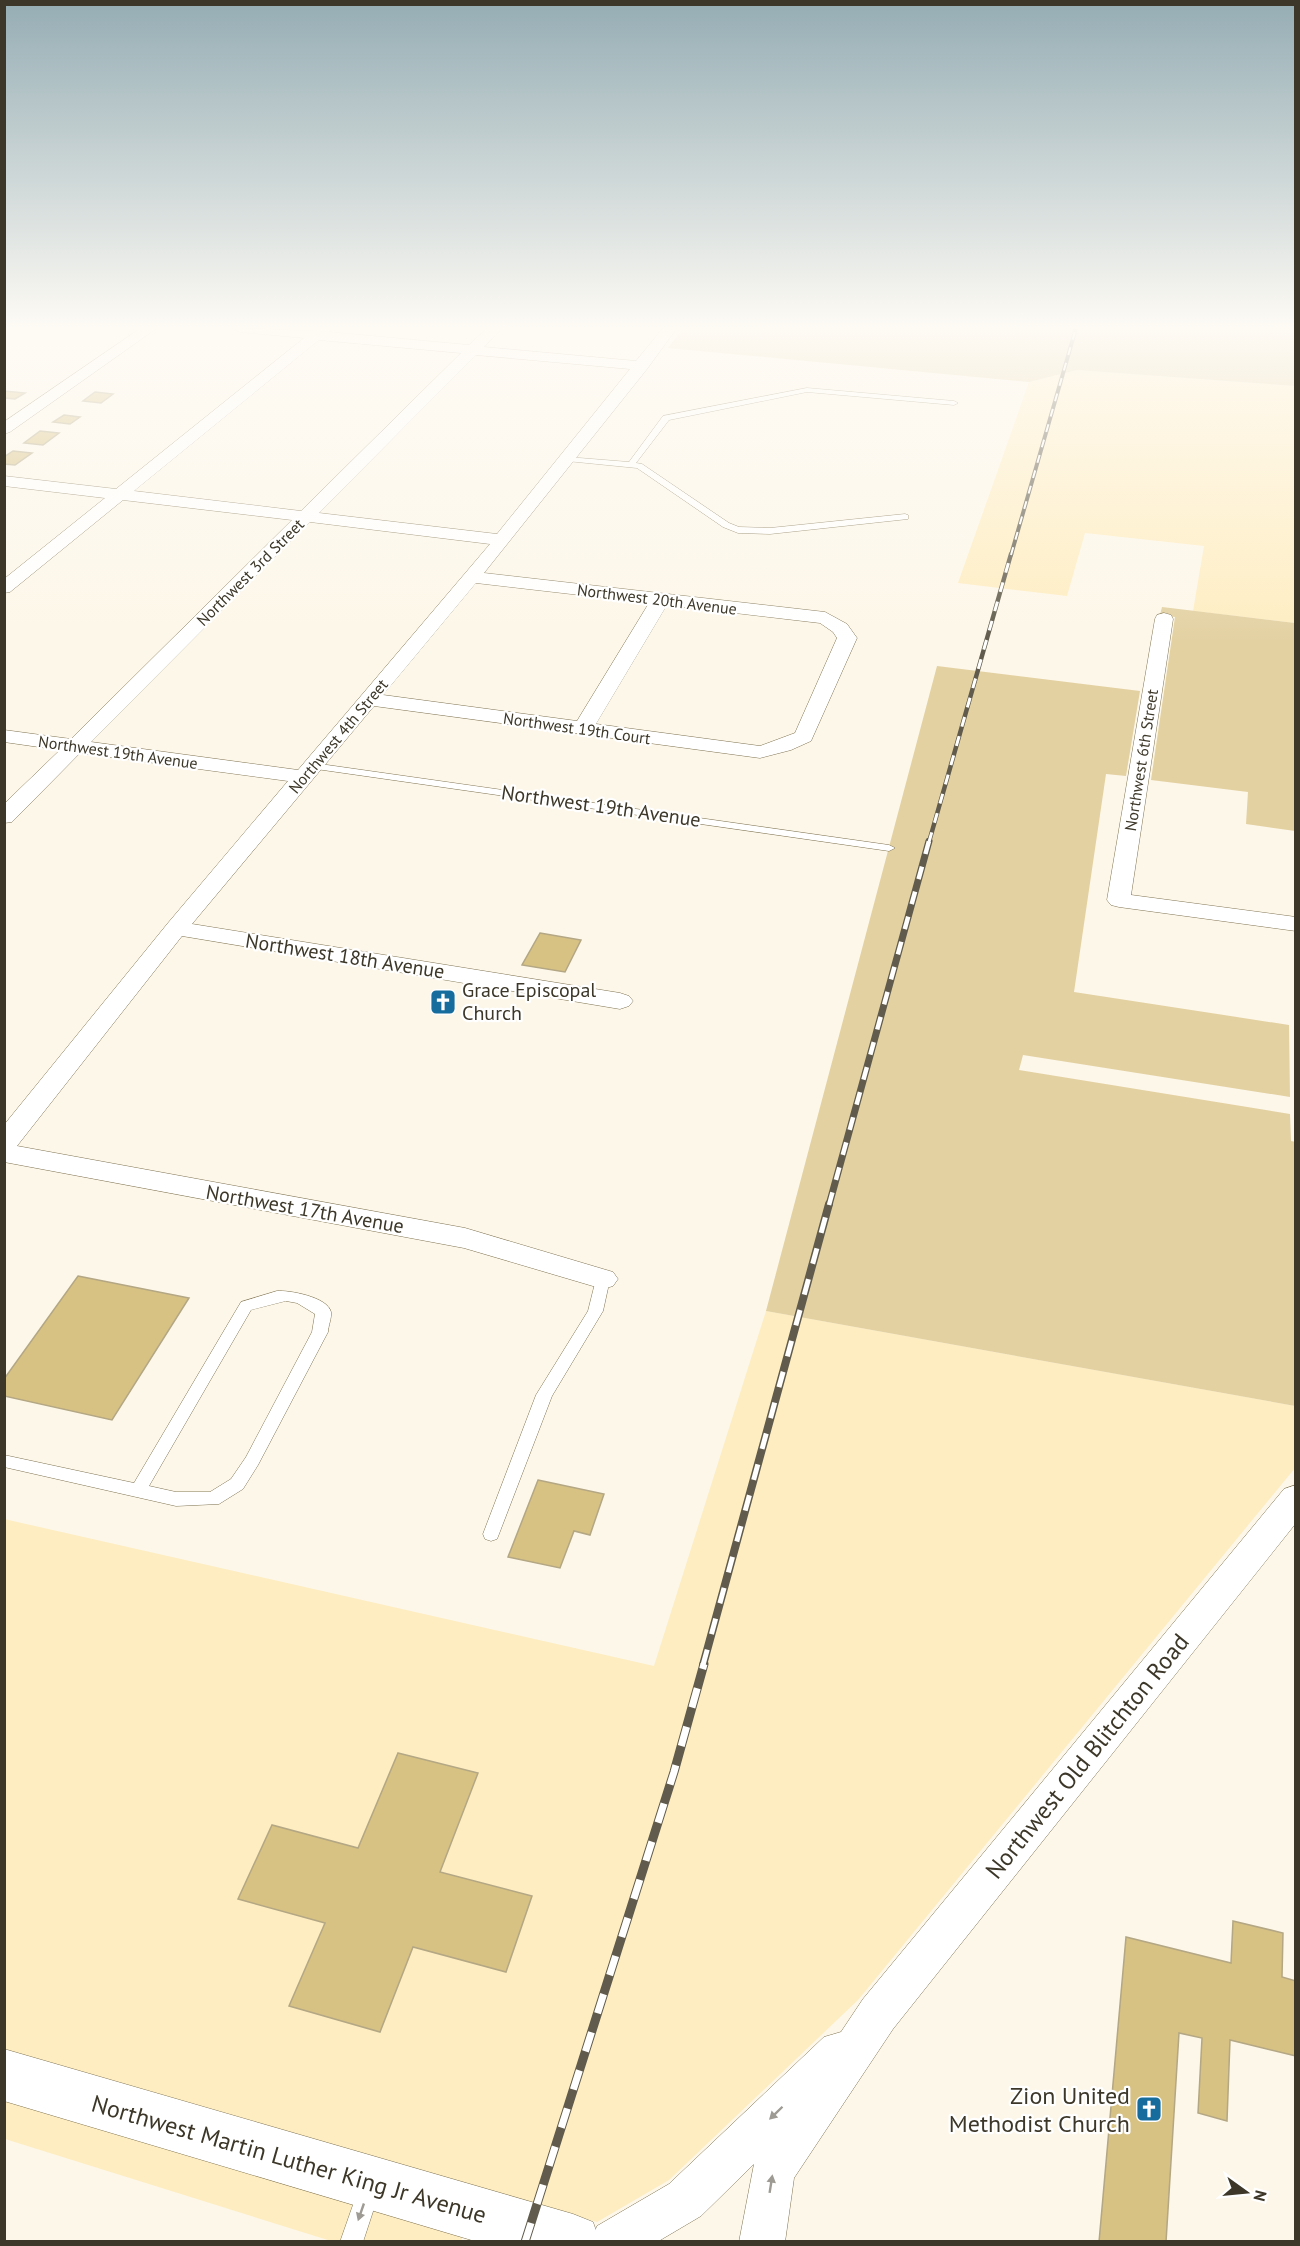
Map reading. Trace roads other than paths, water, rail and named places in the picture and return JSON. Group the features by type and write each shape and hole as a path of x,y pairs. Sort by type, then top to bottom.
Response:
{"main road":[{"name":"Northwest Martin Luther King Jr Avenue","path":"4,2075 573,2241"}],"street":[{"path":"4,588 196,433"},
{"name":"Northwest 3rd Street","path":"4,817 390,433"},
{"name":"Northwest 4th Street","path":"4,1144 176,928 502,540 588,433"},
{"path":"4,481 502,540"},
{"name":"Northwest 20th Avenue","path":"471,577 825,618 840,628 847,638 804,737 784,746"},
{"path":"582,729 661,599"},
{"name":"Northwest 6th Street","path":"1164,619 1119,900 1296,924"},
{"name":"Northwest 19th Court","path":"369,699 760,752 784,746"},
{"name":"Northwest 19th Avenue","path":"4,736 75,746 308,771"},
{"name":"Northwest 18th Avenue","path":"176,928 620,1000"},
{"name":"Northwest 17th Avenue","path":"4,1153 465,1238 603,1279"},
{"name":"Northwest Old Blitchton Road","path":"762,2241 773,2171 878,2014 1296,1498"},
{"name":"Northwest Old Blitchton Road","path":"613,2241 686,2200 878,2014"}],"lane":[{"path":"630,465 655,433"},
{"path":"567,459 639,466 726,525 738,530 770,531 906,517"},
{"name":"Northwest 19th Avenue","path":"308,771 889,848"},
{"path":"491,1534 544,1395 595,1311 603,1279"},
{"path":"4,1461 176,1499 213,1499 237,1484 252,1461 320,1332 323,1312 308,1300 279,1294 246,1306 138,1490"},
{"path":"351,2241 371,2182"}],"railway":[{"path":"1011,555 1046,433"},
{"path":"929,842 1011,554"},
{"path":"829,1205 929,841"},
{"path":"703,1665 829,1204"},
{"path":"525,2242 674,1772 704,1664"}],"place":[{"name":"Grace Episcopal Church","path":"443,1002"},
{"name":"Zion United Methodist Church","path":"1149,2109"}]}
